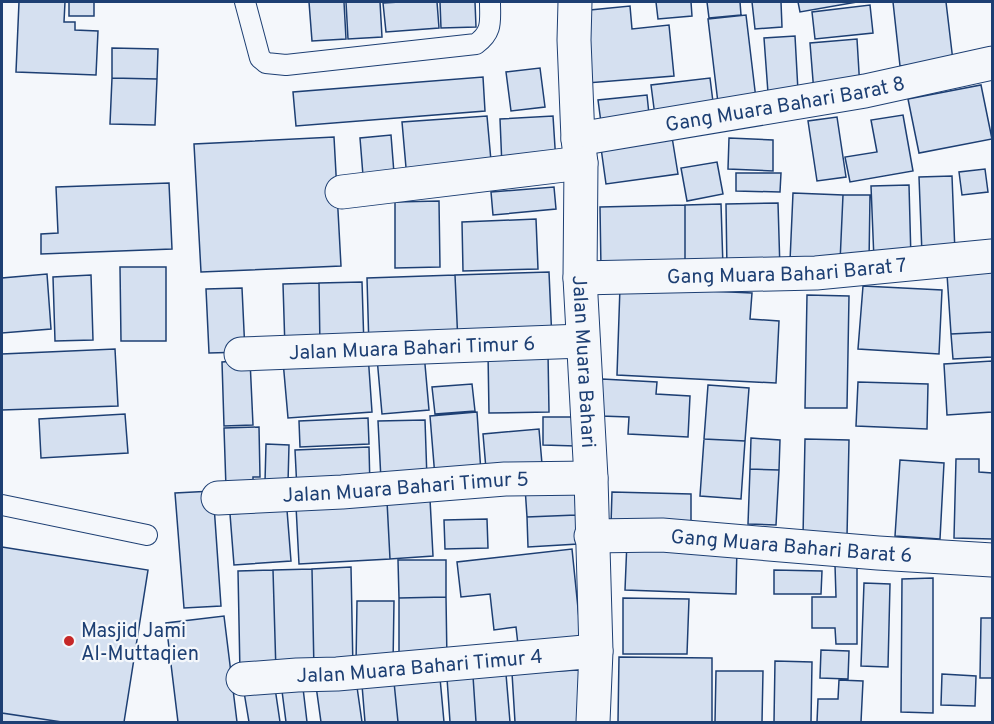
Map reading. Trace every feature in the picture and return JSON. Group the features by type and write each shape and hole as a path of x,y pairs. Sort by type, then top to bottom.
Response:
{"street":[{"name":"Jalan Muara Bahari","path":"574,2 580,278 591,478 596,651 593,723"},
{"name":"Gang Muara Bahari Barat 8","path":"342,192 579,151 993,63"},
{"name":"Gang Muara Bahari Barat 7","path":"580,278 816,273 993,256"},
{"name":"Jalan Muara Bahari Timur 6","path":"241,354 583,341"},
{"name":"Jalan Muara Bahari Timur 5","path":"218,498 342,492 505,479 591,478"},
{"name":"Gang Muara Bahari Barat 6","path":"591,536 662,535 993,560"},
{"name":"Jalan Muara Bahari Timur 4","path":"243,679 348,673 596,651"}],"lane":[{"path":"244,2 260,58 266,63 286,65 476,44 486,37 489,28 490,2"},
{"path":"2,505 147,535"}],"building":[{"path":"19,2 65,2 64,22 75,22 75,30 98,31 96,75 16,72"},
{"path":"69,2 94,2 94,16 69,16"},
{"path":"309,2 344,2 346,39 312,41"},
{"path":"346,2 380,2 382,37 348,39"},
{"path":"437,2 439,28 386,32 383,3"},
{"path":"440,2 475,2 476,27 441,28"},
{"path":"656,2 691,2 692,16 658,19"},
{"path":"707,2 740,2 741,15 709,18"},
{"path":"752,2 781,2 782,27 755,29"},
{"path":"798,2 857,2 800,12"},
{"path":"893,2 946,2 953,61 900,66"},
{"path":"870,5 873,33 815,39 812,12"},
{"path":"630,6 632,29 669,25 674,76 587,83 580,11"},
{"path":"746,15 756,99 718,103 708,19"},
{"path":"795,36 798,91 768,93 764,38"},
{"path":"857,39 860,89 814,93 810,43"},
{"path":"112,48 158,49 157,79 112,78"},
{"path":"540,68 545,107 511,111 506,72"},
{"path":"483,77 485,111 296,126 293,92"},
{"path":"112,78 157,79 155,125 110,124"},
{"path":"710,78 714,110 655,116 651,85"},
{"path":"981,85 992,139 919,153 908,99"},
{"path":"647,95 650,124 602,130 598,100"},
{"path":"903,115 913,171 850,182 845,157 877,152 871,120"},
{"path":"487,116 492,172 407,179 402,122"},
{"path":"553,116 556,163 502,167 500,119"},
{"path":"837,117 846,177 817,181 808,121"},
{"path":"391,135 395,186 364,188 360,138"},
{"path":"334,137 341,266 201,272 194,144"},
{"path":"672,137 678,174 606,184 601,148"},
{"path":"729,138 773,140 773,171 728,169"},
{"path":"717,162 723,194 687,201 681,168"},
{"path":"985,169 988,192 962,195 959,172"},
{"path":"736,173 781,173 780,192 736,191"},
{"path":"952,176 955,253 922,254 919,177"},
{"path":"169,183 172,249 41,254 41,234 58,233 56,187"},
{"path":"909,185 911,259 874,260 871,186"},
{"path":"554,187 556,209 493,215 491,192"},
{"path":"793,193 843,195 840,262 790,261"},
{"path":"843,195 870,195 869,263 840,262"},
{"path":"439,201 440,267 395,268 395,202"},
{"path":"778,203 780,270 727,271 726,204"},
{"path":"721,204 723,267 685,267 685,205"},
{"path":"685,205 685,267 601,269 600,207"},
{"path":"536,219 538,269 463,271 462,222"},
{"path":"120,267 166,267 166,341 121,341"},
{"path":"992,271 992,332 951,334 947,274"},
{"path":"549,272 552,341 458,344 455,275"},
{"path":"47,274 51,329 2,333 2,278"},
{"path":"91,275 93,340 55,341 53,277"},
{"path":"455,275 458,344 369,348 367,278"},
{"path":"362,282 364,347 320,348 319,283"},
{"path":"319,283 320,348 285,349 283,284"},
{"path":"863,286 942,290 939,354 858,349"},
{"path":"620,287 752,293 750,319 779,321 776,383 617,375"},
{"path":"242,288 245,352 209,353 206,289"},
{"path":"807,295 849,296 847,408 805,408"},
{"path":"992,332 992,357 953,359 951,334"},
{"path":"115,349 118,406 2,410 2,354"},
{"path":"424,353 429,410 382,414 377,358"},
{"path":"488,353 548,353 549,412 489,413"},
{"path":"368,354 372,412 288,418 283,361"},
{"path":"250,360 253,425 224,426 222,362"},
{"path":"992,361 992,412 947,415 944,364"},
{"path":"602,379 657,382 656,394 690,396 688,437 628,434 629,417 601,416"},
{"path":"858,382 928,384 927,429 856,426"},
{"path":"472,384 475,411 435,414 432,387"},
{"path":"708,385 749,388 745,441 704,439"},
{"path":"477,412 481,473 435,477 430,416"},
{"path":"125,414 128,453 41,458 39,419"},
{"path":"543,417 576,417 576,446 543,445"},
{"path":"368,418 369,444 300,447 299,421"},
{"path":"425,420 427,479 381,480 378,421"},
{"path":"259,427 260,477 253,477 253,487 226,488 224,428"},
{"path":"539,429 542,464 486,469 483,434"},
{"path":"751,438 780,440 779,470 750,469"},
{"path":"704,439 745,441 741,499 700,496"},
{"path":"805,439 849,440 847,537 803,536"},
{"path":"266,444 289,445 288,483 265,482"},
{"path":"369,447 370,488 297,490 295,450"},
{"path":"956,459 979,459 979,472 992,473 992,539 954,538"},
{"path":"900,460 944,463 940,539 895,536"},
{"path":"750,469 779,470 776,525 748,524"},
{"path":"575,485 576,515 527,517 525,487"},
{"path":"213,491 221,606 184,608 175,493"},
{"path":"612,492 691,494 691,528 611,525"},
{"path":"430,499 433,556 390,559 387,501"},
{"path":"387,501 390,559 299,564 296,506"},
{"path":"287,510 291,561 234,565 230,514"},
{"path":"576,515 578,544 528,547 527,517"},
{"path":"487,519 488,548 445,549 444,520"},
{"path":"627,541 737,545 736,594 625,590"},
{"name":"Masjid Jami Al-Muttaqien","path":"2,547 148,570 124,722 62,722 2,713"},
{"path":"572,549 582,648 519,654 516,627 494,630 490,594 461,597 457,562"},
{"path":"398,560 446,560 446,597 399,598"},
{"path":"835,565 857,565 857,644 836,644 835,628 812,628 812,597 836,597"},
{"path":"351,567 353,670 314,671 312,569"},
{"path":"312,569 314,671 276,672 273,570"},
{"path":"273,570 276,672 240,673 238,571"},
{"path":"774,570 822,571 821,594 774,594"},
{"path":"933,578 933,713 901,712 902,579"},
{"path":"864,583 890,584 888,667 861,666"},
{"path":"446,597 447,661 399,662 399,598"},
{"path":"623,598 689,599 687,654 623,654"},
{"path":"357,601 394,601 393,665 356,664"},
{"path":"224,616 237,722 178,722 166,623"},
{"path":"981,618 992,618 992,678 980,678"},
{"path":"821,650 849,651 848,679 820,678"},
{"path":"619,657 712,658 712,722 618,722"},
{"path":"775,661 812,662 811,722 774,722"},
{"path":"579,670 582,722 515,722 512,673"},
{"path":"716,671 763,671 762,722 715,722"},
{"path":"506,674 510,722 476,722 473,676"},
{"path":"942,674 976,676 975,706 941,705"},
{"path":"473,676 476,722 450,722 447,678"},
{"path":"440,678 444,722 398,722 394,682"},
{"path":"356,680 362,722 321,722 316,686"},
{"path":"839,680 863,681 861,722 817,722 818,699 838,699"},
{"path":"394,682 398,722 365,722 362,685"},
{"path":"275,688 280,722 249,722 244,692"},
{"path":"303,688 307,722 286,722 282,691"},
{"path":"2,713 62,722 2,722"}],"place":[{"name":"Masjid Jami Al-Muttaqien","path":"69,641"}]}
